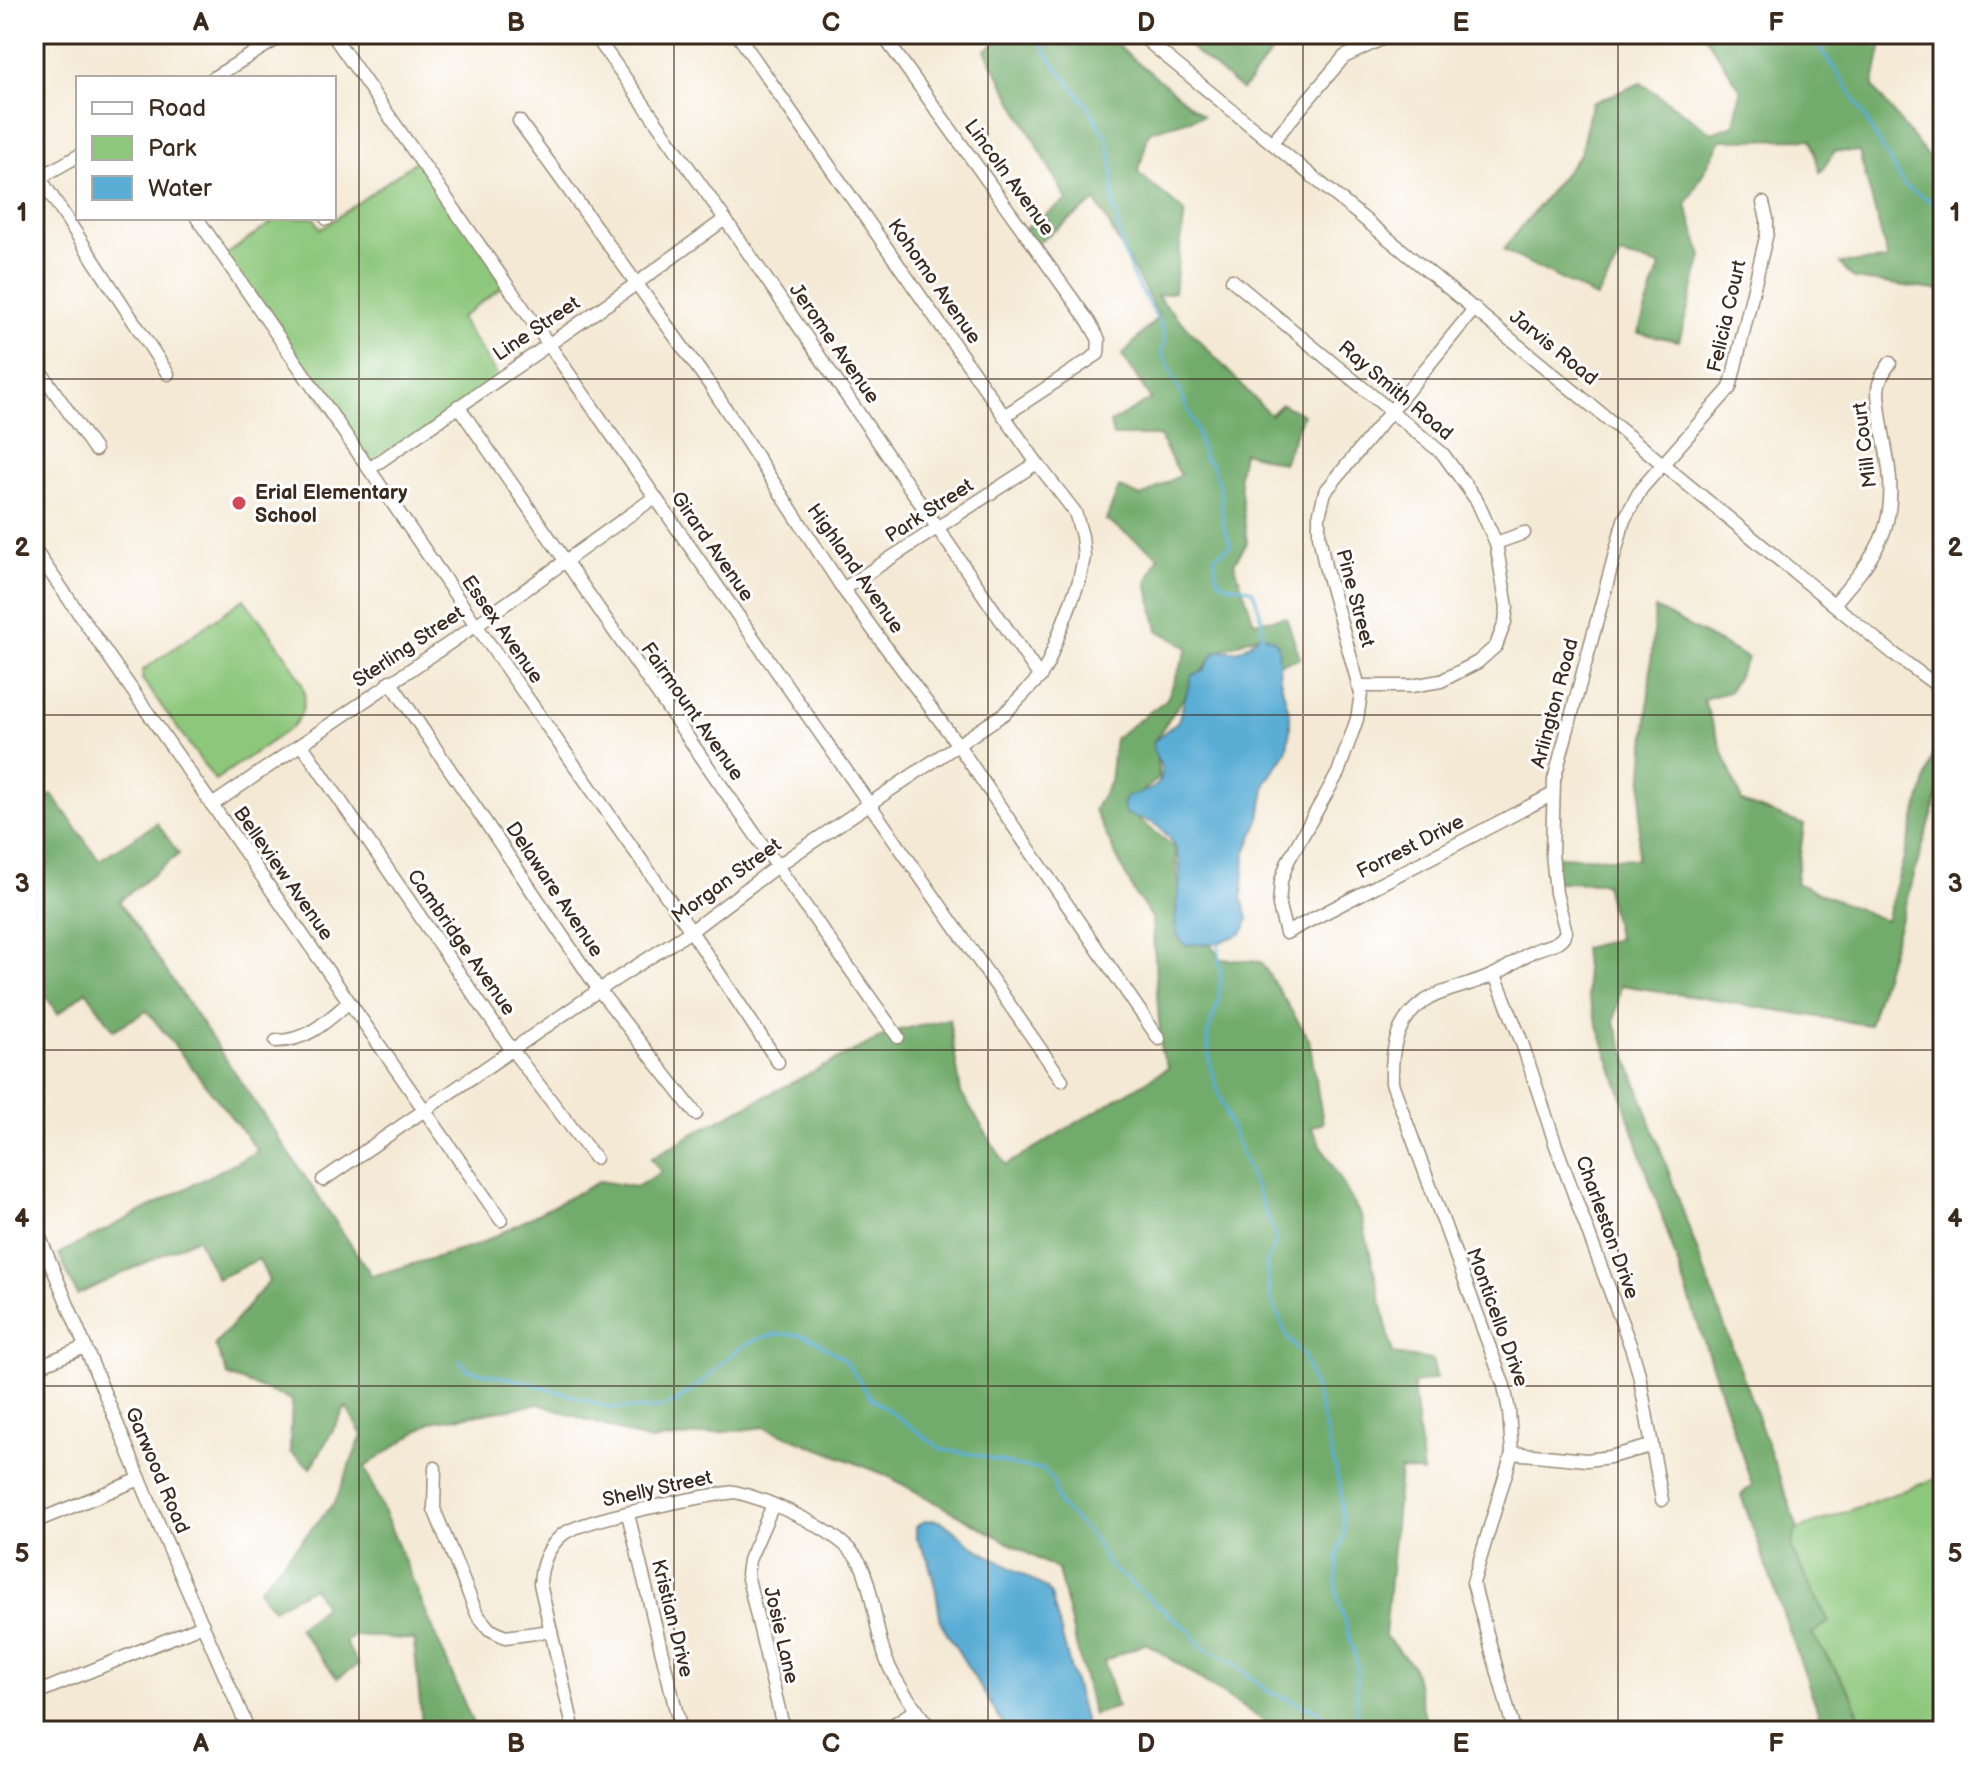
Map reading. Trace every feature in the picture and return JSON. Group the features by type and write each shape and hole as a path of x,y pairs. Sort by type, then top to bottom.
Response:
{"street":[{"path":"229,74 285,34"},
{"name":"Girard Avenue","path":"332,34 1062,1080"},
{"name":"Jerome Avenue","path":"594,34 1040,677"},
{"name":"Kohomo Avenue","path":"737,34 1037,463 1075,512 1084,557"},
{"name":"Lincoln Avenue","path":"882,34 1089,322 1100,347 1098,354 1004,416"},
{"name":"Jarvis Road","path":"1139,34 1894,654 1943,690"},
{"path":"1273,141 1344,57 1392,34"},
{"name":"Highland Avenue","path":"519,121 710,385 843,589 958,745 1159,1039"},
{"path":"76,157 37,180 168,374"},
{"name":"Felicia Court","path":"1665,464 1730,388 1767,233 1763,203"},
{"name":"Line Street","path":"369,469 725,219"},
{"name":"Essex Avenue","path":"198,220 476,625 691,931 778,1062"},
{"name":"Ray Smith Road","path":"1232,280 1443,454 1477,501 1496,543 1507,607 1496,646 1478,662 1441,681 1411,686 1358,686"},
{"name":"Pine Street","path":"1286,933 1279,906 1281,881 1288,861 1338,773 1357,719 1361,694 1325,566 1319,516 1325,492 1475,308"},
{"path":"34,362 95,450"},
{"name":"Mill Court","path":"1834,604 1861,572 1887,522 1889,466 1878,389 1890,363"},
{"name":"Fairmount Avenue","path":"458,406 898,1037"},
{"name":"Park Street","path":"843,589 1037,463"},
{"name":"Arlington Road","path":"1495,975 1535,950 1559,941 1566,932 1556,893 1552,853 1554,780 1624,520 1641,489 1665,464"},
{"name":"Sterling Street","path":"212,805 476,625 655,497"},
{"path":"1496,543 1524,533"},
{"name":"Belleview Avenue","path":"34,549 501,1220"},
{"name":"Morgan Street","path":"323,1180 599,990 691,931 777,866 1005,713 1040,677 1048,663 1079,581 1084,557"},
{"name":"Delaware Avenue","path":"390,681 599,990 696,1114"},
{"name":"Cambridge Avenue","path":"302,745 512,1050 595,1158"},
{"name":"Forrest Drive","path":"1286,933 1553,794"},
{"name":"Charleston Drive","path":"1495,975 1632,1350 1662,1500"},
{"name":"Monticello Drive","path":"1495,975 1429,999 1411,1014 1396,1035 1392,1083 1504,1386 1509,1411 1512,1453 1473,1583 1514,1731"},
{"path":"276,1041 306,1036 349,1002"},
{"name":"Garwood Road","path":"34,1223 249,1731"},
{"path":"34,1368 85,1347"},
{"path":"1512,1453 1587,1460 1651,1446"},
{"path":"435,1468 434,1509 477,1614 489,1629 505,1637 551,1631"},
{"path":"34,1522 140,1479"},
{"name":"Shelly Street","path":"574,1731 540,1584 541,1570 552,1546 573,1527 735,1492 754,1496 832,1533 856,1556 867,1579 888,1664 932,1731"},
{"name":"Josie Lane","path":"773,1505 749,1560 747,1574 784,1731"},
{"name":"Kristian Drive","path":"628,1514 681,1731"},
{"path":"34,1694 203,1625"},
{"path":"883,1731 917,1709"}],"green space":[{"path":"1010,34 1104,34 1203,116 1149,132 1138,173 1185,212 1174,292 1157,296 1270,415 1282,404 1303,415 1283,463 1243,452 1239,474 1247,543 1234,563 1254,622 1286,617 1300,658 1278,664 1262,634 1215,652 1154,741 1159,778 1123,807 1175,848 1179,901 1221,959 1261,962 1309,1039 1323,1123 1311,1127 1362,1218 1393,1354 1432,1360 1437,1378 1413,1384 1423,1473 1400,1470 1385,1636 1413,1666 1428,1731 1279,1731 1146,1643 1104,1661 1117,1707 1093,1715 1058,1570 886,1475 764,1427 650,1441 539,1404 431,1422 365,1467 476,1731 412,1731 422,1725 414,1640 357,1635 345,1642 358,1665 337,1678 298,1628 324,1606 313,1587 273,1609 258,1590 335,1502 362,1435 346,1407 311,1468 290,1452 292,1400 228,1376 215,1345 269,1281 259,1259 217,1279 197,1238 77,1295 59,1254 258,1151 147,1011 114,1030 86,991 58,1014 34,978 34,806 52,794 99,860 157,823 179,854 119,901 372,1276 478,1245 600,1181 636,1187 661,1172 651,1158 891,1032 949,1019 961,1093 1006,1165 1168,1068 1161,1051 1152,918 1135,894 1094,810 1110,782 1115,738 1167,699 1188,648 1158,630 1147,582 1159,556 1106,520 1119,487 1141,497 1180,475 1159,436 1113,436 1110,423 1151,399 1122,355 1159,316 1096,201 1031,247 1020,232 1067,200 985,50"},
{"path":"1174,34 1286,34 1242,90"},
{"path":"1704,34 1884,34 1873,87 1943,176 1943,291 1854,279 1840,263 1888,260 1859,152 1835,151 1820,173 1811,139 1721,140 1686,205 1702,256 1679,341 1638,333 1660,266 1621,255 1597,298 1503,250 1580,154 1592,103 1641,83 1712,133 1734,125 1741,90"},
{"path":"419,159 506,284 460,318 499,378 369,469 223,257 275,220 315,220 321,229"},
{"path":"244,599 295,671 304,691 304,701 292,727 215,780 142,679 143,670"},
{"path":"1655,608 1748,658 1729,692 1703,699 1742,802 1804,825 1796,883 1886,921 1943,720 1943,778 1869,1025 1621,985 1614,1021 1797,1526 1791,1549 1829,1622 1812,1634 1853,1697 1864,1731 1825,1731 1741,1495 1752,1485 1588,996 1583,948 1618,939 1605,883 1557,882 1555,856 1637,859"},
{"path":"1943,1476 1943,1731 1864,1731 1853,1697 1811,1633 1828,1622 1791,1548 1796,1530"}],"water":[{"path":"1260,634 1273,639 1278,645 1280,679 1290,715 1290,730 1286,752 1266,782 1260,818 1245,854 1242,899 1248,918 1242,933 1218,943 1185,945 1175,921 1180,873 1178,856 1171,840 1156,825 1126,814 1122,804 1127,797 1159,783 1161,770 1154,741 1178,721 1192,675 1204,671 1214,654 1223,650 1238,650"},
{"path":"925,1521 944,1523 971,1545 1046,1588 1051,1595 1087,1731 1007,1731 941,1623 928,1559 916,1537 916,1527"}],"waterway":[{"path":"1036,34 1051,60 1088,106 1106,137 1112,160 1114,207 1123,251 1132,275 1161,325 1165,339 1162,352 1195,425 1204,458 1218,480 1224,527 1231,545 1214,557 1217,578 1225,584 1253,591 1262,619 1262,636"},
{"path":"1810,34 1847,86 1905,187 1928,199 1943,215"},
{"path":"1218,940 1221,979 1218,1003 1207,1035 1210,1066 1226,1115 1274,1233 1275,1244 1266,1264 1270,1296 1288,1339 1304,1356 1340,1488 1344,1533 1338,1554 1336,1591 1357,1663 1357,1731"},
{"path":"459,1360 473,1371 527,1382 612,1408 655,1409 676,1402 733,1353 752,1341 777,1334 802,1335 815,1340 845,1360 870,1397 943,1450 978,1455 1015,1466 1044,1469 1053,1482 1059,1505 1090,1534 1108,1565 1191,1632 1200,1646 1232,1662 1269,1692 1317,1710 1337,1727 1348,1731"}],"place":[{"name":"Erial Elementary School","path":"239,503"}]}
